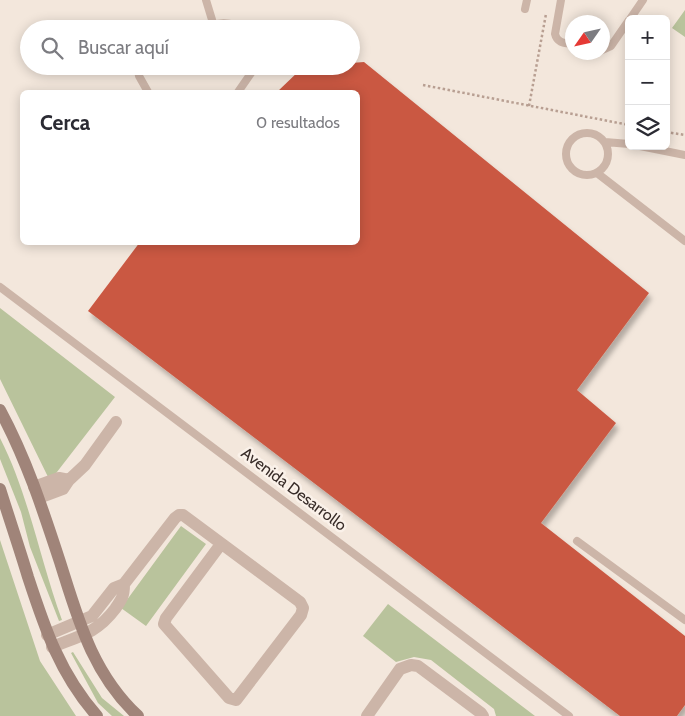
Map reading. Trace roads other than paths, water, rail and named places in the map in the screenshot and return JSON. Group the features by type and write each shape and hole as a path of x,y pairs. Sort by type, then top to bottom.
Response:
{"street":[{"path":"0,410 20,451 36,493 84,635 98,666 113,688 138,716"},
{"path":"36,493 63,489 84,465 116,422"},
{"path":"0,489 52,647 66,672 97,716"},
{"path":"47,635 92,616 114,588 124,584 179,515 183,515 300,602 303,608 301,615 236,700 228,698 164,624 166,618 221,544"},
{"path":"52,647 84,635 105,622 124,596 124,584"},
{"path":"367,716 400,669 411,665 418,666 483,716"}],"lane":[{"path":"206,0 212,20"},
{"path":"525,10 527,0"},
{"path":"561,0 555,34 560,42 565,43"},
{"path":"632,15 643,0"},
{"path":"610,46 625,25"},
{"path":"139,75 147,90"},
{"path":"239,90 250,75"},
{"path":"586,132 600,136 605,142 608,149 607,162 597,174 584,175 572,169 566,156 566,149 573,137 579,133 586,132"},
{"path":"605,142 625,144"},
{"path":"660,150 685,155"},
{"path":"597,174 685,241"},
{"name":"Avenida Desarrollo","path":"0,287 569,716"},
{"path":"577,541 685,620"}]}
